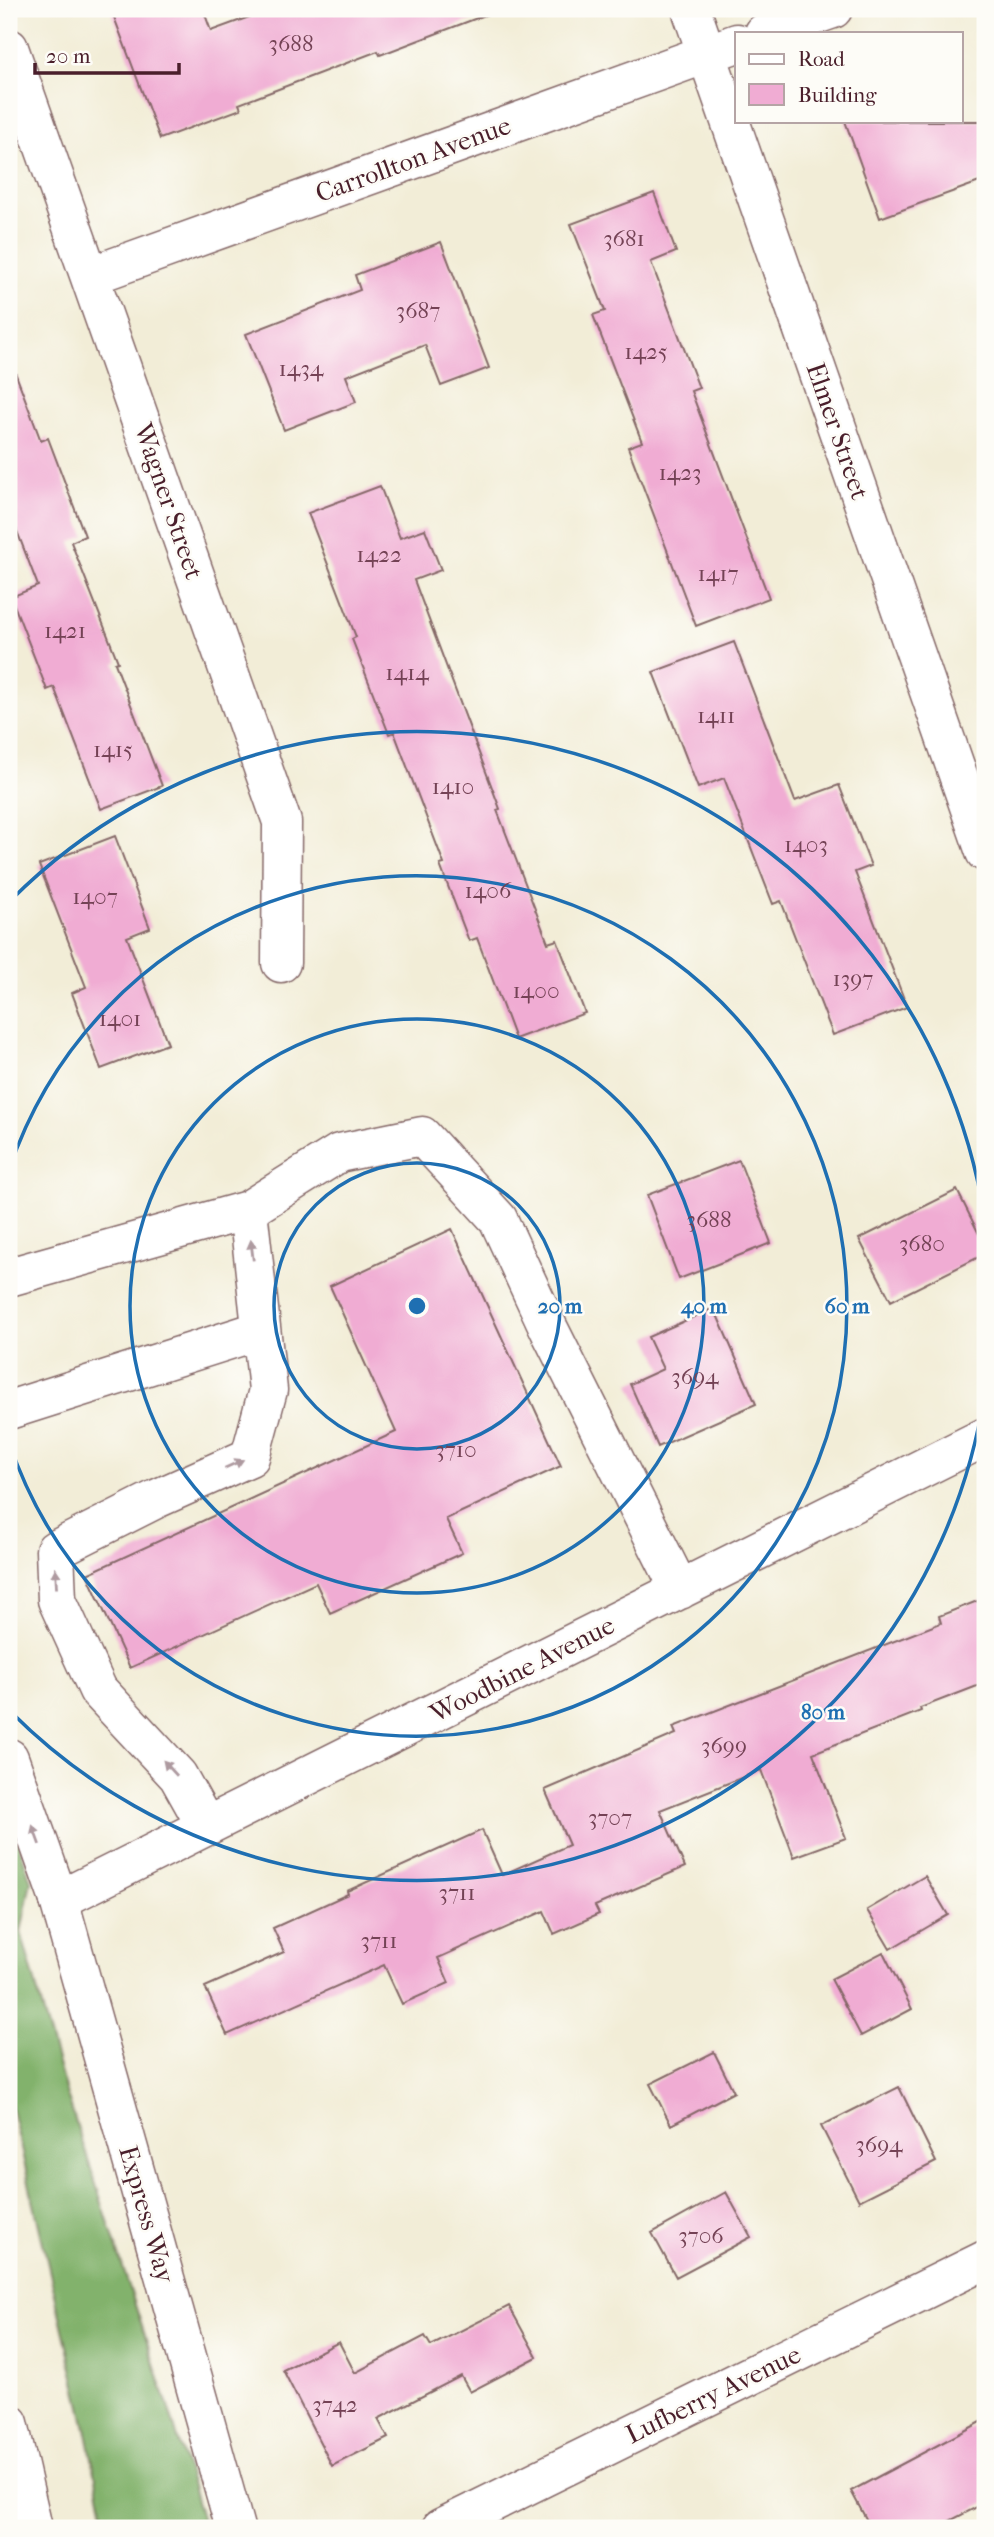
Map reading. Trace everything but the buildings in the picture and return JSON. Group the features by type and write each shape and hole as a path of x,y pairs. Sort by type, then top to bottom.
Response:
{"main road":[{"name":"Elmer Street","path":"691,9 722,48 735,88"},
{"path":"767,32 833,9"},
{"name":"Wagner Street","path":"9,48 282,822 281,963"},
{"name":"Carrollton Avenue","path":"90,276 722,48"},
{"name":"Elmer Street","path":"746,122 985,852"},
{"path":"9,1278 248,1210 340,1153 422,1136 498,1219 549,1329 680,1590"},
{"path":"206,1826 178,1776 98,1690 57,1600 55,1550 156,1499 250,1457 268,1391 248,1210"},
{"path":"9,1410 261,1330"},
{"name":"Woodbine Avenue","path":"59,1900 985,1437"},
{"name":"Express Way","path":"9,1758 59,1900 235,2528"},
{"name":"Lufberry Avenue","path":"441,2528 985,2260"},
{"path":"9,2423 33,2528"}],"green space":[{"path":"9,1814 31,1881 21,1932 65,2089 175,2428 204,2528 106,2528 86,2428 9,2097"}]}
